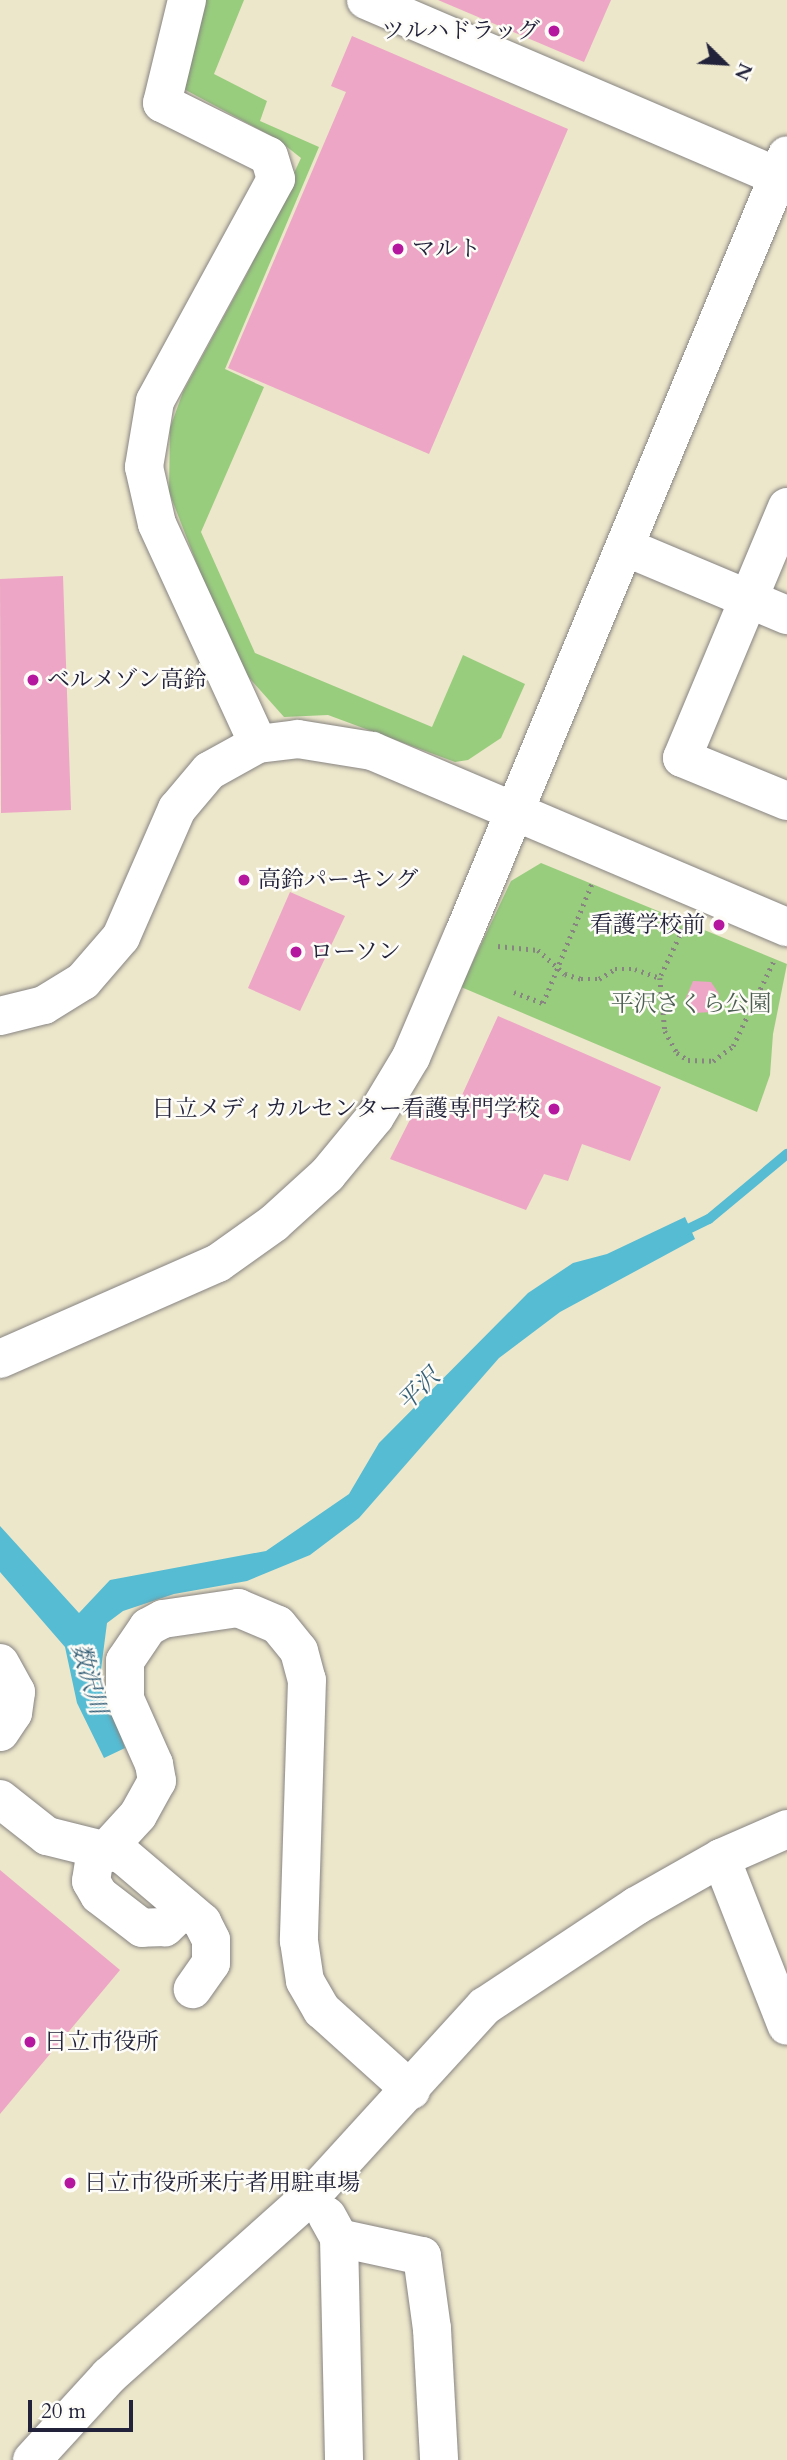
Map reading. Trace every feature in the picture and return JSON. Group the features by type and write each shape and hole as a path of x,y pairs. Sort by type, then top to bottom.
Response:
{"street":[{"path":"187,0 162,103 269,156 275,179 155,401 144,467 157,524 258,744"},
{"path":"0,1359 218,1263 274,1223 327,1175 375,1117 411,1057 782,166 366,0"},
{"path":"787,507 682,758 787,801"},
{"path":"625,547 787,615"},
{"path":"0,1016 44,1005 83,981 121,937 177,809 209,771 258,744 298,740 372,751 701,890 784,939"},
{"path":"107,1848 138,1815 157,1781 124,1692 125,1661 138,1638 163,1619 226,1607 254,1611 278,1625 299,1651 307,1680 299,1941 305,1981 322,2010 411,2090"},
{"path":"0,1663 16,1692 13,1713 0,1732"},
{"path":"0,1799 47,1836 107,1848 123,1855 208,1929 212,1949 211,1964 193,1989"},
{"path":"32,2460 109,2376 314,2193 485,2006 552,1958 721,1858 787,1829"},
{"path":"721,1858 787,2025"},
{"path":"314,2193 339,2238 344,2460"},
{"path":"339,2238 422,2256 432,2329 439,2460"}],"path":[{"path":"514,992 543,1003 555,965 606,849"},
{"path":"701,890 660,978 670,1043 688,1060 713,1061 733,1046 755,993 784,939"},
{"path":"464,933 495,947 538,950 555,965 581,979 635,969 660,978"}],"green space":[{"path":"205,0 244,0 214,74 267,101 260,121 319,147 225,369 264,387 201,532 255,653 432,727 463,655 525,684 501,738 468,760 455,762 328,715 284,717 244,672 228,644 169,492 170,428 183,392 247,274 301,158 277,139 182,88"},
{"name":"平沢さくら公園","path":"541,863 787,964 773,1034 770,1075 757,1112 461,987 511,881"}],"water":[{"name":"数沢川","path":"685,1217 695,1239 560,1312 499,1358 359,1518 310,1555 247,1581 174,1594 123,1611 107,1623 100,1677 125,1748 104,1758 77,1703 65,1647 0,1572 0,1526 79,1613 110,1580 266,1551 349,1494 379,1443 528,1293 573,1263 607,1254"}],"building":[{"name":"ツルハドラッグ","path":"438,0 611,0 584,62"},
{"name":"マルト","path":"352,36 568,129 429,454 228,368 346,92 331,86"},
{"name":"ベルメゾン高鈴","path":"63,576 71,810 1,813 0,579"},
{"name":"ローソン","path":"290,892 345,916 300,1011 248,988"},
{"path":"693,981 711,982 719,994 712,1012 694,1013 685,1000"},
{"name":"日立メディカルセンター看護専門学校","path":"498,1016 661,1087 630,1161 582,1144 568,1181 544,1174 526,1210 390,1159 419,1102 453,1115"},
{"name":"日立市役所","path":"0,1870 120,1970 0,2114"}],"waterway":[{"name":"平沢","path":"680,1233 709,1219 787,1154"}],"place":[{"name":"ツルハドラッグ","path":"554,31"},
{"name":"マルト","path":"398,249"},
{"name":"ベルメゾン高鈴","path":"33,680"},
{"name":"高鈴パーキング","path":"244,880"},
{"name":"看護学校前","path":"719,925"},
{"name":"ローソン","path":"296,952"},
{"name":"日立メディカルセンター看護専門学校","path":"554,1109"},
{"name":"日立市役所","path":"30,2042"},
{"name":"日立市役所来庁者用駐車場","path":"70,2183"}]}
